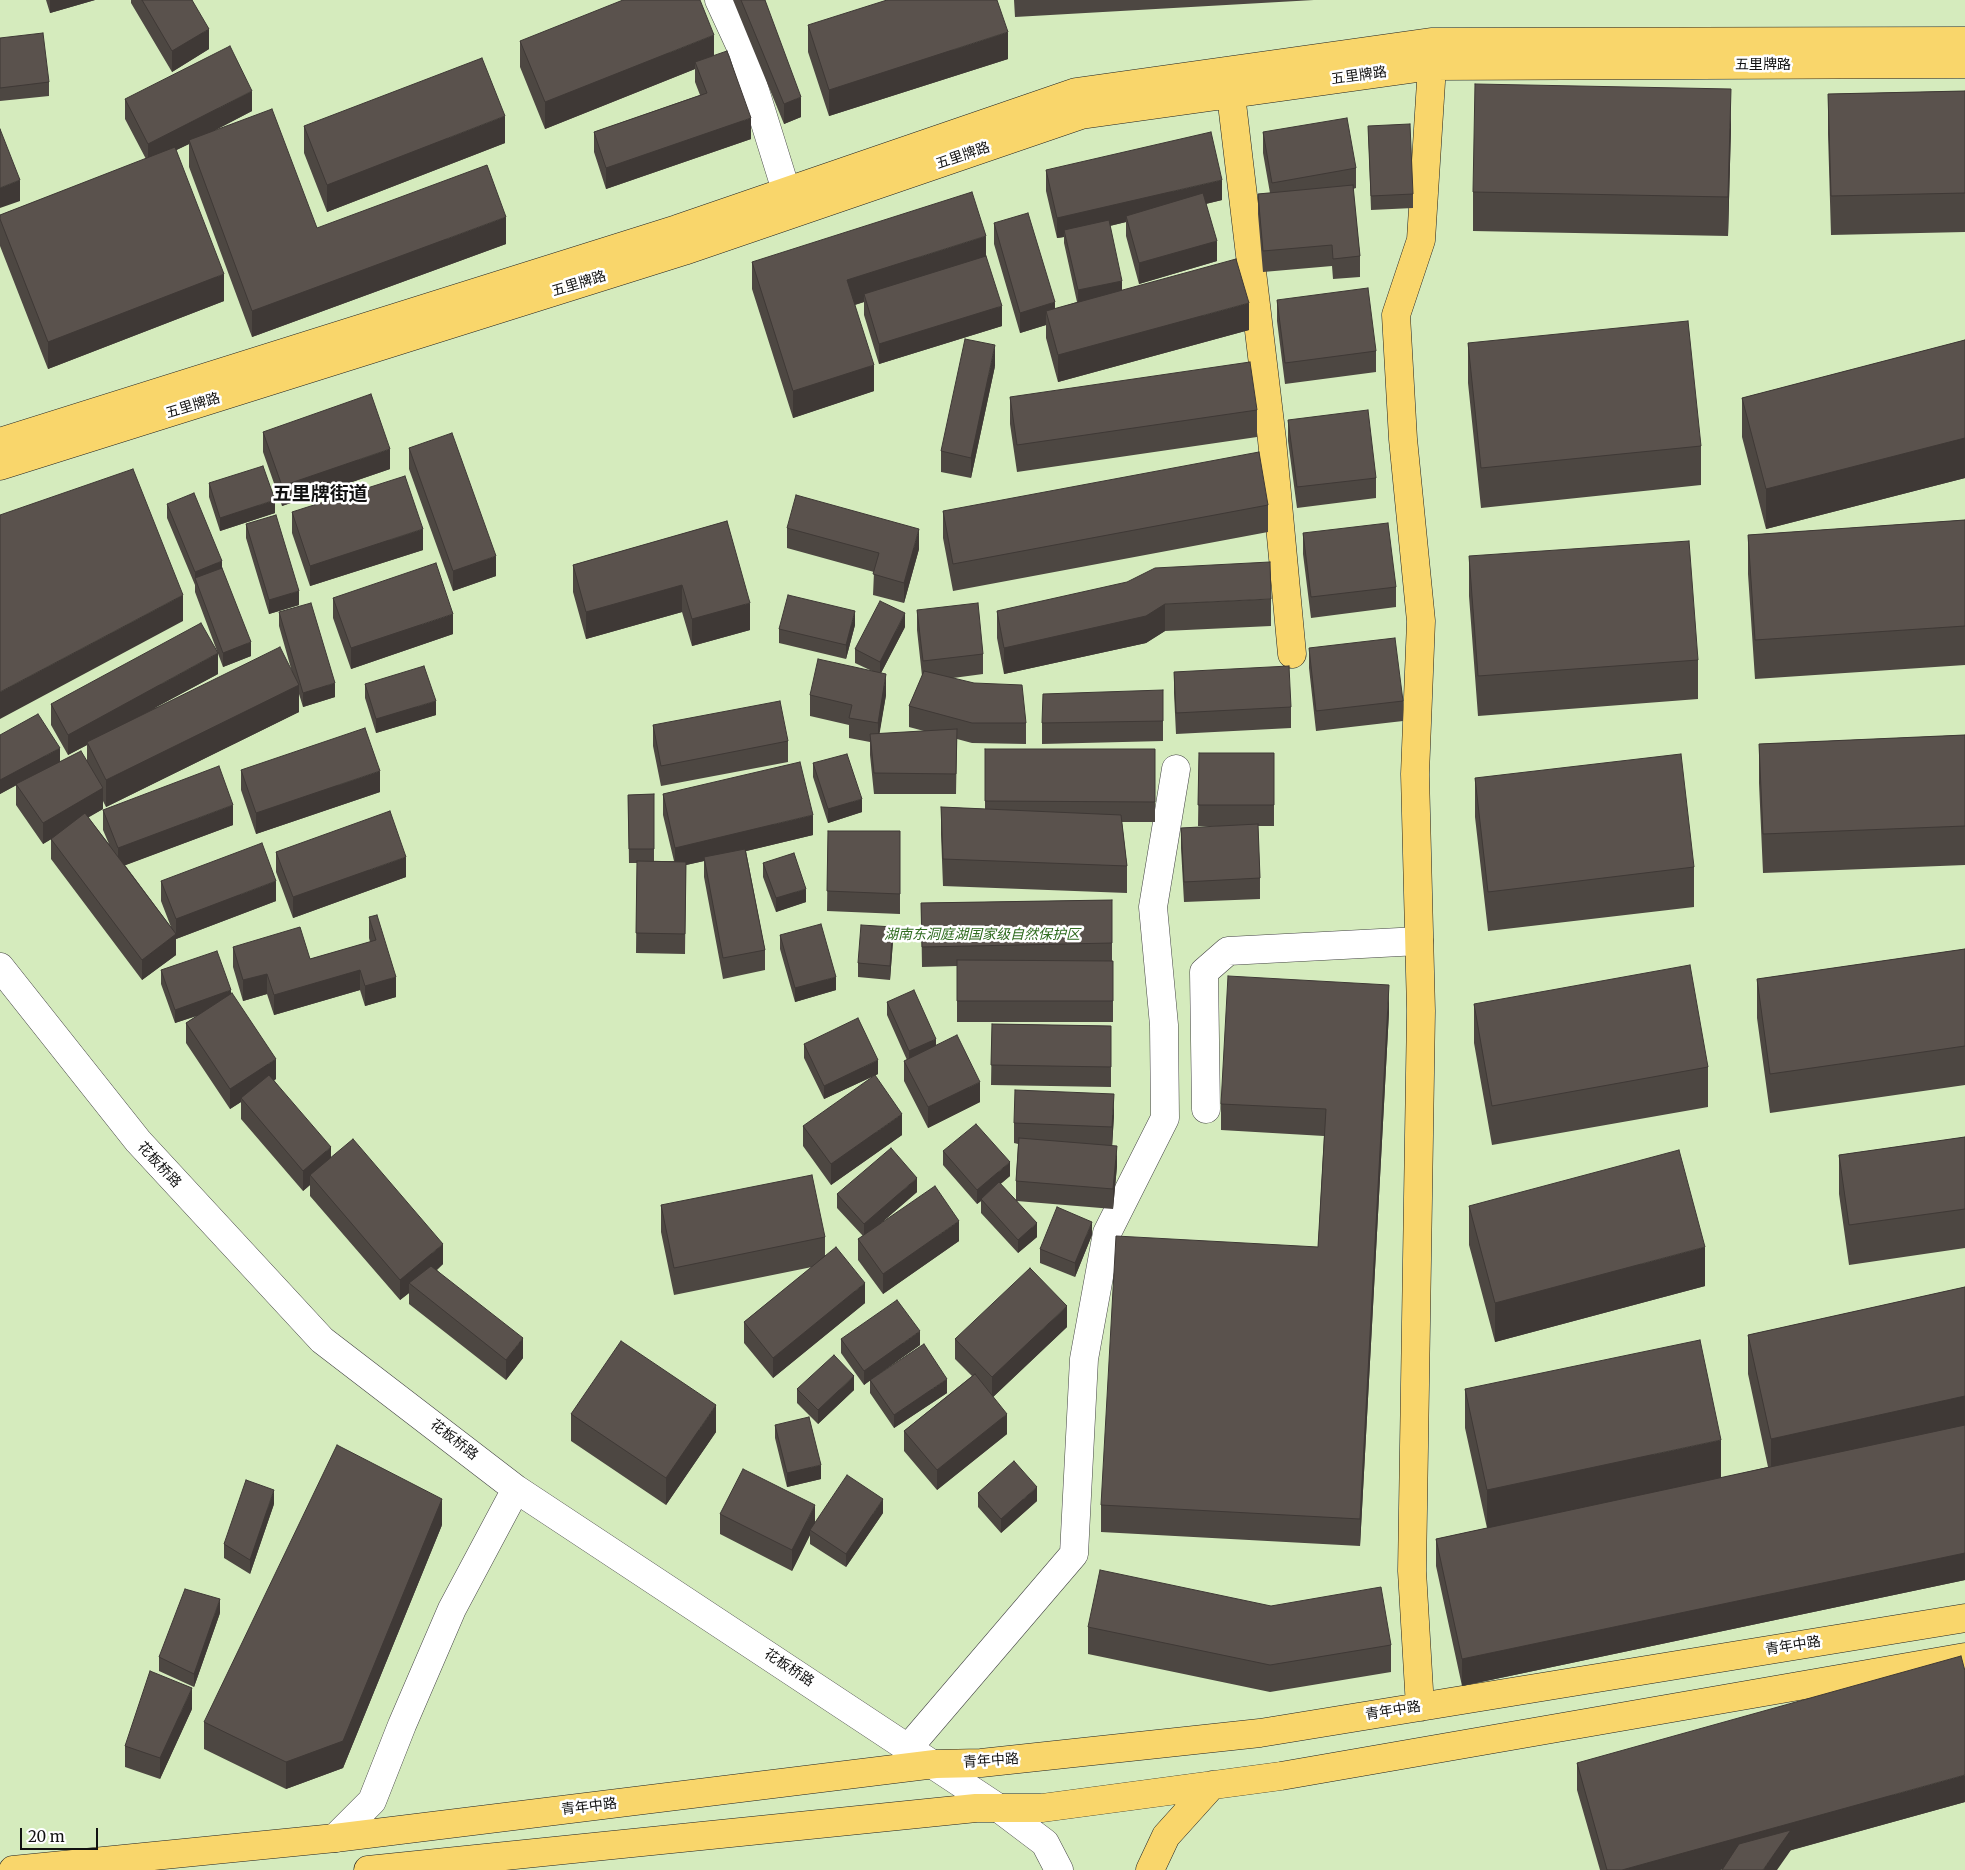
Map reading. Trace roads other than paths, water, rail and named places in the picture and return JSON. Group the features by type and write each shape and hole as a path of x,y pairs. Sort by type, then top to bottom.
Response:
{"main road":[{"name":"五里牌路","path":"0,466 684,251 789,203 1076,92 1431,42 1965,41"},
{"name":"五里牌路","path":"0,442 677,229 789,203 1081,115 1432,66 1965,64"},
{"path":"1420,1707 1412,1571 1420,1011 1415,774 1421,621 1403,439 1396,315 1421,240 1432,66"},
{"path":"1231,94 1272,440 1292,654"},
{"name":"青年中路","path":"13,1870 335,1838 935,1764 981,1763 1260,1733 1965,1618"},
{"path":"368,1870 976,1808 1042,1808 1290,1774 1965,1657"},
{"path":"1150,1870 1166,1836 1212,1785"}],"street":[{"path":"718,0 743,52 789,203"},
{"path":"908,1747 1074,1554 1084,1359 1107,1233 1165,1118 1164,1024 1153,907 1176,769"},
{"path":"1206,1108 1204,972 1228,951 1419,941"},
{"name":"花板桥路","path":"0,967 8,990 138,1141 322,1340 516,1489 935,1764 1000,1809 1045,1843 1059,1870"},
{"path":"335,1838 372,1801 452,1608 516,1489"}],"district":[{"name":"五里牌街道","path":"320,495"}],"park label":[{"name":"湖南东洞庭湖国家级自然保护区","path":"982,935"}]}
